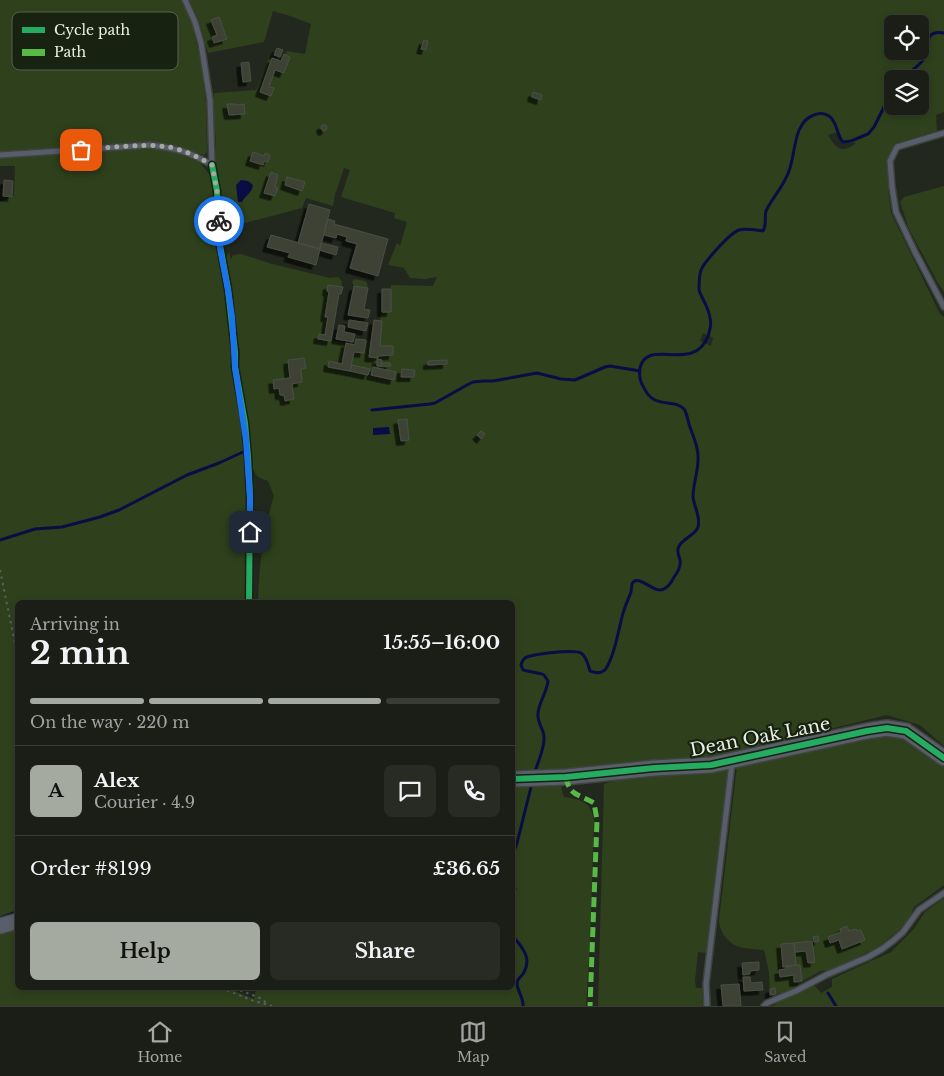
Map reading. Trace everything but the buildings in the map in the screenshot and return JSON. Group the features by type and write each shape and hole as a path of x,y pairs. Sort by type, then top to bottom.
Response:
{"street":[{"name":"Dean Oak Lane","path":"525,779 711,765 886,728 906,731 944,758"},
{"path":"0,926 15,922"}],"lane":[{"path":"185,0 195,22 210,100 212,165 217,191 220,240 228,290 235,367 245,423 250,497 249,600"},
{"path":"944,133 897,147 890,161 896,212 944,306"},
{"path":"0,155 150,146 169,147 184,151 212,165"},
{"path":"707,1006 706,984 732,760"},
{"path":"764,1006 882,949 903,932 919,910 944,892"}],"path":[{"path":"0,570 15,643"},
{"path":"226,990 270,1005"},
{"path":"239,990 260,998 270,1005"}],"green space":[{"path":"0,0 182,0 193,27 201,64 206,103 207,152 204,155 171,146 154,144 0,153"},
{"path":"189,0 944,0 944,112 936,115 937,131 894,144 887,163 891,213 940,314 944,317 944,746 920,725 887,715 707,759 515,774 515,600 258,600 262,549 274,496 268,481 258,477 252,468 248,422 238,363 240,349 238,347 226,259 229,252 231,259 233,255 241,254 272,264 330,278 338,277 342,281 341,294 339,294 331,341 354,345 356,339 371,341 374,320 380,320 382,312 391,312 391,285 433,286 437,277 425,279 410,278 404,268 388,265 397,243 400,246 407,222 394,218 395,213 341,197 350,170 344,168 333,206 306,198 302,208 226,228 226,217 222,215 215,155 214,93 256,90 269,58 281,61 287,51 305,54 311,24 273,11 264,42 208,53 198,18","holes":["838,132 843,142 856,143 847,149 843,149 837,146 828,135","703,333 713,338 711,346 700,341"]},
{"path":"157,149 180,154 200,163 210,175 216,210 216,244 227,302 233,372 245,449 247,600 15,600 15,911 0,916 0,202 14,196 15,166 0,166 0,158"},
{"path":"944,186 944,292 909,229 900,202 904,197"},
{"path":"354,279 365,281 368,288 354,286 352,282"},
{"path":"894,733 908,737 944,763 944,885 914,907 909,920 878,947 829,970 821,971 802,981 798,981 796,988 770,995 769,972 764,950 740,947 732,943 725,937 719,924 737,766"},
{"path":"727,767 706,953 698,952 695,981 696,988 702,988 703,1006 598,1006 604,784 632,774"},
{"path":"561,781 564,797 584,802 590,809 594,820 586,1006 0,1006 0,933 15,928 15,990 232,990 254,999 256,990 515,990 515,784"},
{"path":"944,898 944,1006 773,1006 814,985 821,993 832,987 832,979 891,952 913,930 925,912"}],"shaded area":[{"path":"241,180 248,181 253,185 251,191 242,202 238,202 236,185"},
{"path":"389,427 390,434 373,435 373,428"}],"waterway":[{"path":"913,70 923,60 930,36 937,32 944,33"},
{"path":"534,775 544,742 538,710 548,681 542,674 523,670 521,665 523,660 529,656 577,652 585,657 590,671 598,673 605,670 613,652 632,584 634,581 638,581 658,590 667,587 680,567 679,546 698,527 699,520 693,497 698,461 695,441 684,409 674,404 658,401 647,394 640,380 640,368 644,359 652,355 692,353 701,347 708,336 711,322 699,290 701,270 707,260 735,232 745,229 763,231 766,211 787,176 796,139 802,124 814,115 827,115 834,122 843,142 851,141 868,134 874,127 884,107"},
{"path":"372,410 435,403 473,382 493,381 537,373 561,379 575,380 610,366 640,371"},
{"path":"0,540 35,529 62,527 100,517 119,510 187,475 243,452"},
{"path":"515,849 532,783"},
{"path":"0,918 15,913"},
{"path":"515,939 523,948 527,958 526,968 517,983 523,1006"},
{"path":"828,993 836,1006"}],"marked path":[{"path":"566,777 572,791 594,803 597,820 590,1006"}],"cycle path":[{"path":"212,165 217,191 219,240 228,289 235,367 245,423 248,457 250,497 249,600"},
{"path":"515,779 566,777 654,768 711,765 887,728 906,731 944,758"}],"way so far":[{"path":"81,150 150,146 169,147 199,157 212,165 217,191 219,221"}],"route":[{"path":"219,221 220,248 232,317 235,367 245,423 250,497 250,532"}]}
